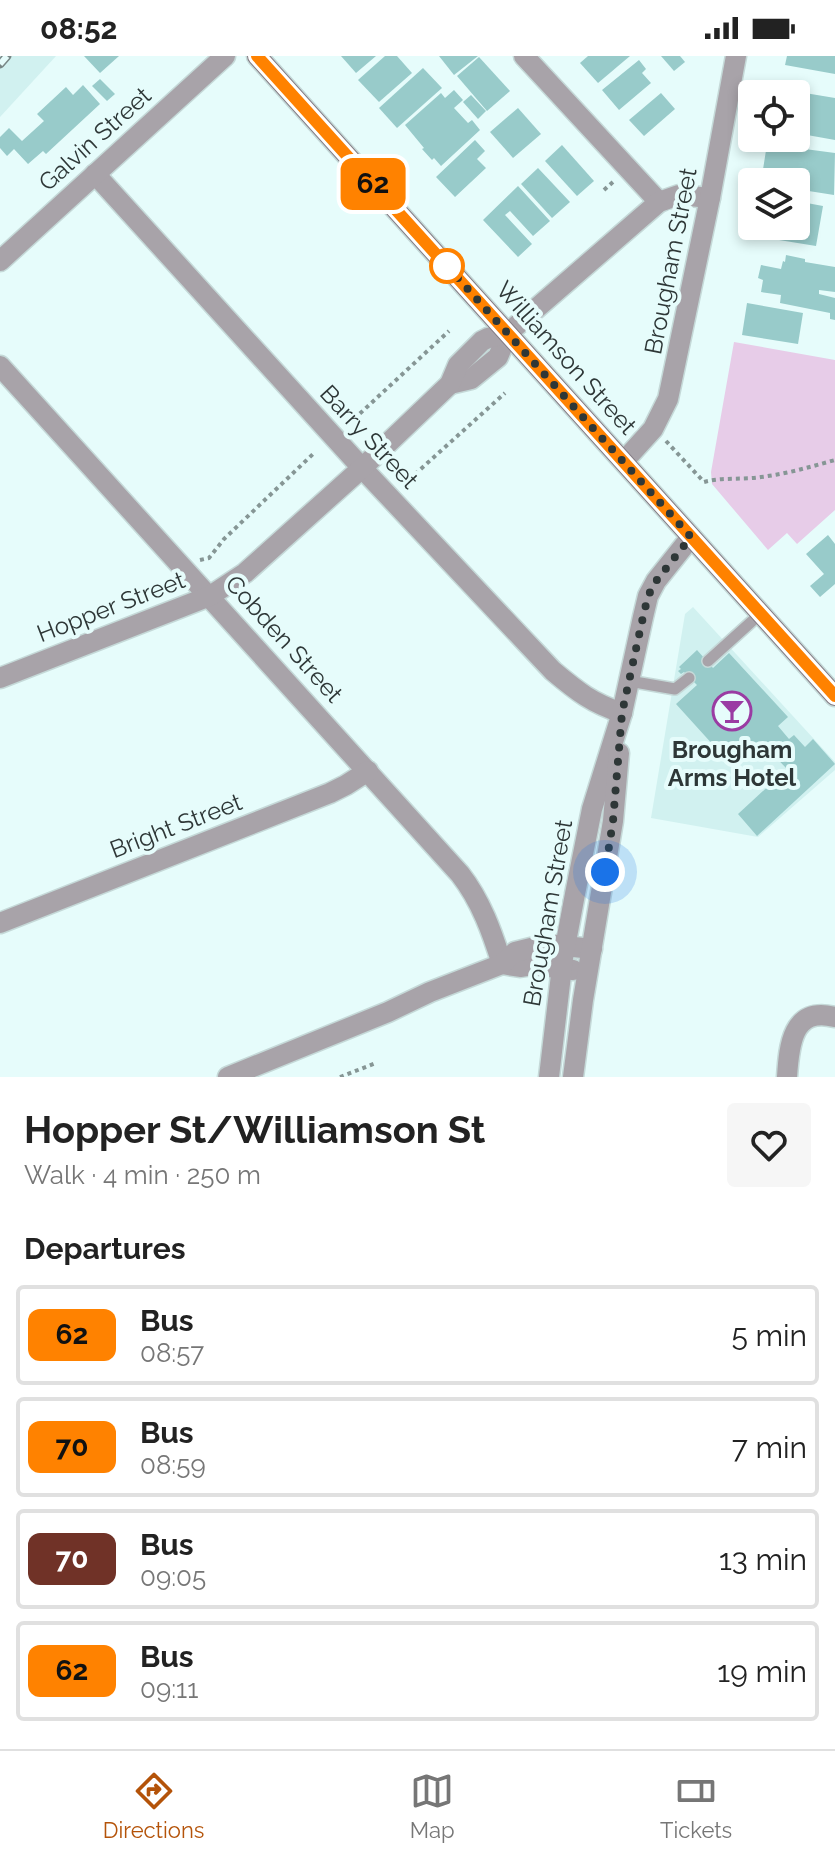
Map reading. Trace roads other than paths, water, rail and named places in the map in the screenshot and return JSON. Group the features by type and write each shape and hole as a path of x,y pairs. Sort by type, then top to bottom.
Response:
{"street":[{"name":"Galvin Street","path":"0,261 225,56"},
{"name":"Williamson Street","path":"257,56 835,696"},
{"path":"524,56 659,202 679,195 710,198"},
{"name":"Brougham Street","path":"624,461 653,429 668,399 736,56"},
{"name":"Barry Street","path":"95,174 362,468 553,671 584,697 622,713"},
{"name":"Hopper Street","path":"0,678 210,596 245,573 450,384 458,365 482,341 508,333 659,202"},
{"name":"Cobden Street","path":"0,366 473,890 502,964"},
{"name":"Brougham Street","path":"549,1077 561,969 592,809 622,713 648,596 691,537"},
{"name":"Brougham Street","path":"573,1077 613,821 622,713"},
{"name":"Bright Street","path":"0,923 330,793 368,771"},
{"path":"228,1077 502,964 515,952 540,945 592,949"},
{"path":"502,964 588,972"},
{"path":"787,1077 790,1046 797,1029 809,1018 835,1017"}],"lane":[{"path":"708,661 760,614"},
{"path":"629,681 675,689 689,678"}],"railway":[{"path":"0,64 7,56"}],"place":[{"name":"Brougham Arms Hotel","path":"732,711"}]}
